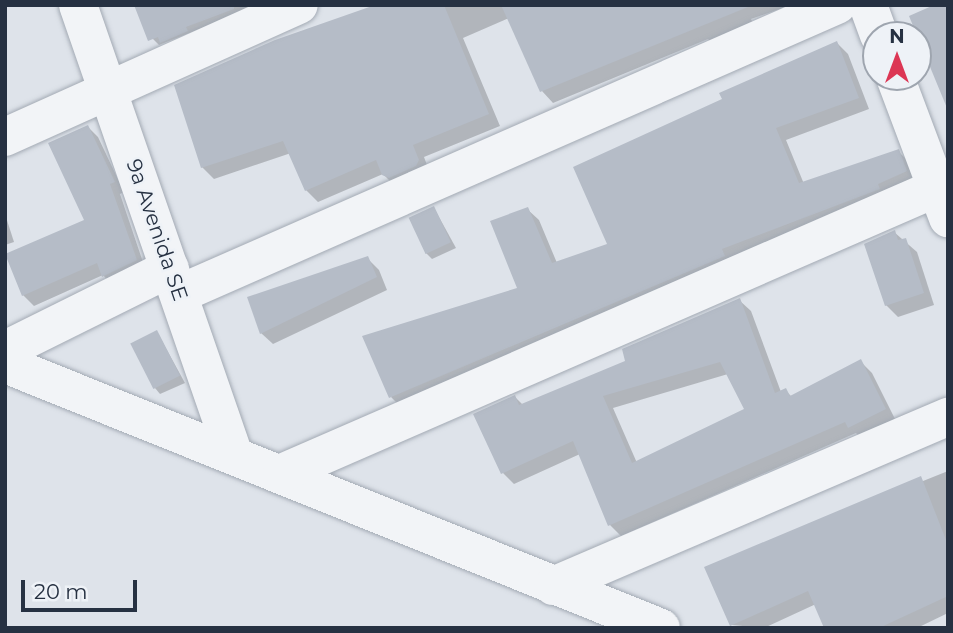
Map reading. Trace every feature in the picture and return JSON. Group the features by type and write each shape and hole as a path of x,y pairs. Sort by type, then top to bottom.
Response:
{"street":[{"name":"9a Avenida SE","path":"78,5 234,456"},
{"path":"5,136 299,5"},
{"path":"5,350 836,5"},
{"path":"282,473 944,196 901,91"},
{"path":"5,364 282,473 661,628"},
{"path":"553,586 948,417"}],"building":[{"path":"134,5 234,5 234,9 186,27 188,31 160,43 158,37 148,41"},
{"path":"375,5 444,5 489,114 413,145 419,160 416,166 389,178 382,175 376,160 305,191 283,141 201,168 174,85 275,40"},
{"path":"501,5 748,5 748,7 540,92"},
{"path":"934,5 948,5 947,108 932,72 932,21 911,21 909,16"},
{"path":"837,41 859,98 776,128 799,183 899,149 907,171 878,184 880,189 722,249 725,256 389,398 362,336 517,288 490,221 528,207 552,263 607,244 573,167 722,99 719,93"},
{"path":"88,125 115,182 110,184 137,260 102,277 97,263 22,296 5,254 84,220 48,143"},
{"path":"434,206 451,242 426,254 409,218"},
{"path":"895,230 898,240 906,238 924,293 885,306 864,244"},
{"path":"368,256 377,277 260,334 247,297"},
{"path":"740,298 775,393 786,388 790,396 861,359 886,409 848,428 845,422 608,526 573,441 501,474 473,414 515,395 519,405 625,361 622,349","holes":["720,362 744,409 632,463 603,396"]},
{"path":"157,330 180,375 153,389 130,344"},
{"path":"921,476 948,545 948,596 879,628 824,628 808,591 730,626 704,567"}]}
